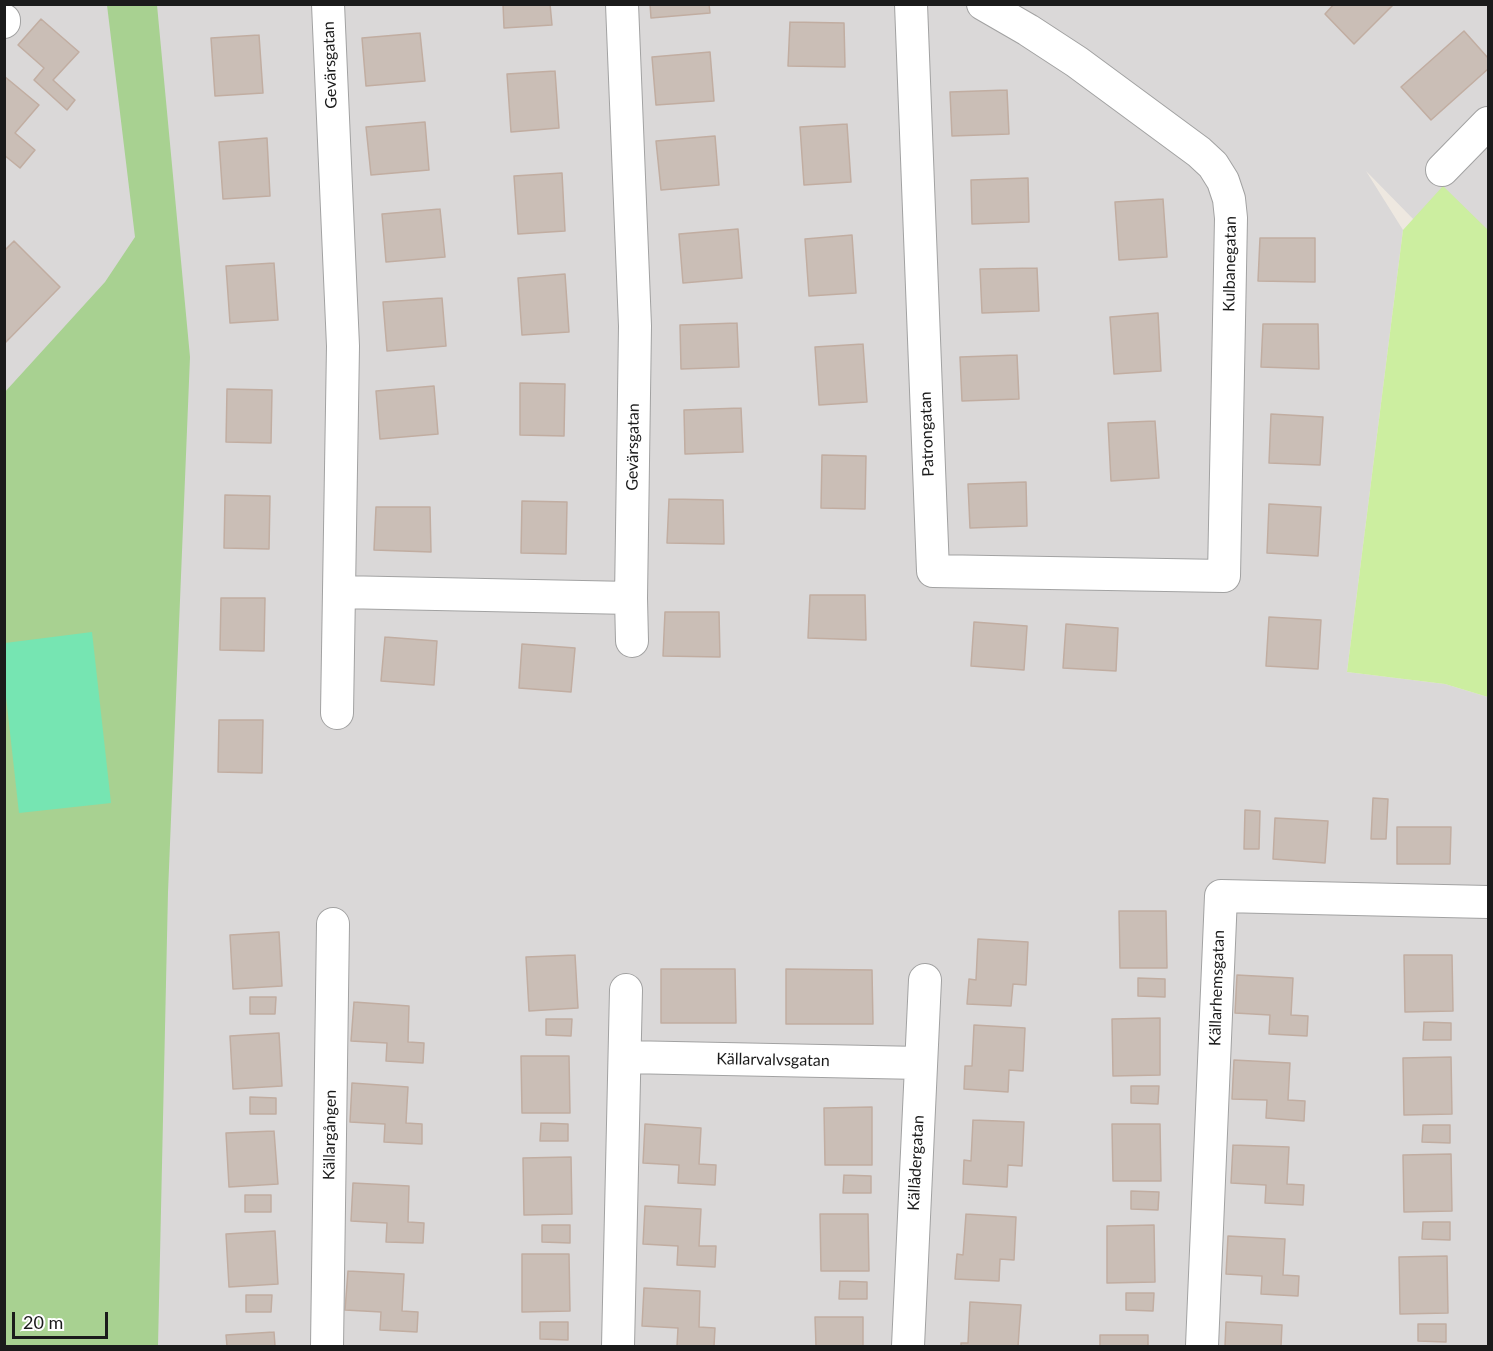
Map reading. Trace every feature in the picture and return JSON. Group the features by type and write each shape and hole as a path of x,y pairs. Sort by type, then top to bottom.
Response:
{"street":[{"name":"Gevärsgatan","path":"328,4 342,346 337,713"},
{"name":"Gevärsgatan","path":"622,4 635,326 632,642"},
{"name":"Patrongatan","path":"911,4 933,571 1224,576"},
{"name":"Kulbanegatan","path":"983,4 1077,62 1199,152 1213,165 1223,181 1229,199 1231,218 1224,576"},
{"path":"1442,170 1488,123"},
{"path":"339,592 631,598"},
{"name":"Källarhemsgatan","path":"1202,1347 1221,896 1488,902"},
{"name":"Källargången","path":"327,1347 333,924"},
{"name":"Källådergatan","path":"908,1347 925,980"},
{"path":"618,1347 626,990"},
{"name":"Källarvalvsgatan","path":"625,1057 921,1063"}],"shaded area":[{"path":"5,5 1488,5 1488,366 1418,224 1366,171 1403,230 1347,672 1445,684 1488,697 1488,1346 5,1346"}],"green space":[{"path":"107,5 157,5 190,357 168,892 158,1346 5,1346 4,393 105,282 135,237"},
{"path":"1443,186 1488,230 1488,697 1445,684 1347,672 1403,230"},
{"path":"92,632 111,803 19,813 5,688 5,643"}],"building":[{"path":"503,4 550,4 552,25 504,28"},
{"path":"650,4 709,4 710,13 651,18"},
{"path":"1334,4 1394,4 1354,44 1325,14"},
{"path":"41,19 79,52 53,80 75,100 67,110 34,80 44,68 18,45"},
{"path":"790,22 844,23 845,67 788,66"},
{"path":"1464,31 1488,58 1488,69 1431,120 1401,87"},
{"path":"420,33 425,81 366,86 362,38"},
{"path":"259,35 263,93 215,96 211,38"},
{"path":"710,52 714,101 656,105 652,57"},
{"path":"555,71 559,128 511,132 507,74"},
{"path":"4,76 39,105 15,133 35,150 20,168 4,155"},
{"path":"1007,90 1009,134 952,136 950,92"},
{"path":"425,122 429,170 371,175 366,127"},
{"path":"847,124 851,182 804,185 800,127"},
{"path":"715,136 719,185 661,190 656,141"},
{"path":"267,138 270,196 223,199 219,142"},
{"path":"562,173 565,231 518,234 514,176"},
{"path":"1028,178 1029,222 972,224 971,180"},
{"path":"1163,199 1167,257 1119,260 1115,202"},
{"path":"440,209 445,257 386,262 382,214"},
{"path":"738,229 742,278 683,283 679,234"},
{"path":"852,235 856,293 809,296 805,239"},
{"path":"1260,238 1315,238 1315,282 1258,281"},
{"path":"14,241 60,287 4,344 4,251"},
{"path":"274,263 278,320 230,323 226,266"},
{"path":"1037,268 1039,311 982,313 980,269"},
{"path":"565,274 569,332 522,335 518,278"},
{"path":"442,298 446,346 387,351 383,302"},
{"path":"1158,313 1161,371 1114,374 1110,317"},
{"path":"737,323 739,367 681,369 680,325"},
{"path":"1263,324 1318,324 1319,369 1261,367"},
{"path":"863,344 867,402 819,405 815,347"},
{"path":"1017,355 1019,399 962,401 960,357"},
{"path":"520,383 565,384 564,436 520,435"},
{"path":"434,386 438,434 380,439 376,391"},
{"path":"227,389 272,390 271,443 226,442"},
{"path":"741,408 743,452 685,454 684,410"},
{"path":"1271,414 1323,417 1320,465 1269,463"},
{"path":"1155,421 1159,478 1111,481 1108,423"},
{"path":"822,455 866,456 865,509 821,508"},
{"path":"1026,482 1027,526 970,528 968,484"},
{"path":"225,495 270,496 269,549 224,548"},
{"path":"669,499 723,500 724,544 667,543"},
{"path":"522,501 567,502 566,554 521,553"},
{"path":"1269,504 1321,507 1318,556 1267,553"},
{"path":"376,507 430,507 431,552 374,550"},
{"path":"810,595 865,595 866,640 808,638"},
{"path":"221,598 265,598 264,651 220,650"},
{"path":"665,612 719,612 720,657 663,656"},
{"path":"1269,617 1321,620 1318,669 1266,666"},
{"path":"974,622 1027,626 1024,670 971,666"},
{"path":"1066,624 1118,628 1116,671 1063,668"},
{"path":"385,637 437,641 434,685 381,681"},
{"path":"522,644 575,648 571,692 519,688"},
{"path":"219,720 263,720 262,773 218,772"},
{"path":"1373,798 1388,799 1386,839 1371,839"},
{"path":"1245,810 1260,811 1259,849 1244,849"},
{"path":"1275,818 1328,821 1325,863 1273,859"},
{"path":"1397,827 1451,827 1450,864 1397,864"},
{"path":"1119,911 1166,911 1167,968 1120,968"},
{"path":"279,932 282,986 233,989 230,935"},
{"path":"978,939 1028,942 1026,985 1013,984 1011,1006 967,1004 969,979 976,980"},
{"path":"575,955 578,1008 529,1011 526,957"},
{"path":"1404,955 1452,955 1453,1011 1405,1012"},
{"path":"661,969 735,969 736,1023 661,1023"},
{"path":"786,969 872,970 873,1024 786,1024"},
{"path":"1237,975 1293,978 1291,1015 1308,1016 1307,1036 1269,1034 1270,1015 1235,1013"},
{"path":"1138,978 1165,979 1165,997 1138,996"},
{"path":"250,997 276,997 275,1014 250,1014"},
{"path":"354,1002 409,1006 408,1042 424,1043 423,1063 386,1061 387,1043 351,1041"},
{"path":"1160,1018 1160,1075 1113,1076 1112,1019"},
{"path":"546,1019 572,1019 571,1036 546,1035"},
{"path":"1424,1022 1451,1023 1451,1040 1423,1040"},
{"path":"974,1025 1025,1028 1023,1071 1009,1070 1008,1092 964,1089 965,1066 972,1066"},
{"path":"279,1033 282,1086 233,1089 230,1036"},
{"path":"521,1056 569,1056 570,1113 522,1113"},
{"path":"1451,1057 1452,1114 1404,1115 1403,1058"},
{"path":"1234,1060 1290,1063 1288,1100 1305,1101 1304,1121 1266,1118 1267,1100 1232,1099"},
{"path":"352,1083 408,1087 406,1123 422,1124 422,1144 384,1142 385,1124 350,1122"},
{"path":"1131,1086 1159,1086 1158,1104 1131,1103"},
{"path":"250,1097 276,1098 276,1114 250,1114"},
{"path":"872,1107 872,1165 825,1165 824,1108"},
{"path":"973,1120 1024,1122 1022,1166 1008,1165 1007,1187 963,1184 964,1160 971,1161"},
{"path":"541,1123 568,1124 568,1141 540,1141"},
{"path":"645,1124 701,1128 699,1164 716,1165 715,1185 678,1183 679,1165 643,1163"},
{"path":"1112,1124 1160,1124 1161,1181 1113,1181"},
{"path":"1423,1125 1450,1125 1450,1143 1422,1142"},
{"path":"274,1131 278,1184 229,1187 226,1133"},
{"path":"1233,1145 1289,1147 1287,1184 1304,1185 1303,1205 1265,1203 1266,1185 1231,1183"},
{"path":"1451,1154 1452,1211 1404,1212 1403,1155"},
{"path":"571,1157 572,1214 524,1215 523,1158"},
{"path":"844,1175 871,1176 871,1193 843,1193"},
{"path":"353,1183 409,1186 408,1222 424,1223 423,1243 386,1242 387,1223 351,1221"},
{"path":"1131,1191 1159,1192 1158,1210 1131,1209"},
{"path":"245,1195 271,1195 271,1212 245,1212"},
{"path":"645,1206 701,1209 699,1246 716,1246 715,1267 677,1265 678,1246 643,1244"},
{"path":"820,1214 868,1214 869,1271 821,1271"},
{"path":"966,1214 1016,1217 1014,1260 1000,1259 999,1281 955,1279 957,1254 963,1255"},
{"path":"1423,1222 1450,1222 1450,1240 1422,1239"},
{"path":"542,1225 570,1225 570,1243 542,1242"},
{"path":"1154,1225 1155,1282 1107,1283 1107,1226"},
{"path":"275,1231 278,1284 229,1287 226,1234"},
{"path":"1228,1236 1285,1239 1283,1275 1299,1276 1298,1296 1261,1294 1262,1276 1226,1274"},
{"path":"522,1254 569,1254 570,1311 522,1312"},
{"path":"1447,1256 1448,1313 1400,1314 1399,1257"},
{"path":"348,1271 404,1274 402,1311 418,1312 417,1332 380,1330 381,1312 345,1310"},
{"path":"840,1281 867,1282 867,1299 839,1299"},
{"path":"644,1288 700,1291 699,1327 715,1328 714,1346 677,1346 678,1328 642,1326"},
{"path":"1126,1293 1154,1293 1153,1311 1126,1310"},
{"path":"246,1295 272,1295 271,1312 246,1312"},
{"path":"970,1302 1021,1305 1018,1346 961,1346 961,1343 968,1343"},
{"path":"815,1317 863,1317 863,1346 816,1346"},
{"path":"540,1322 568,1322 568,1340 540,1339"},
{"path":"1226,1322 1282,1325 1281,1346 1225,1346"},
{"path":"1418,1324 1446,1324 1446,1342 1418,1341"},
{"path":"274,1332 275,1346 227,1346 226,1335"},
{"path":"1100,1335 1148,1335 1148,1346 1100,1346"}]}
